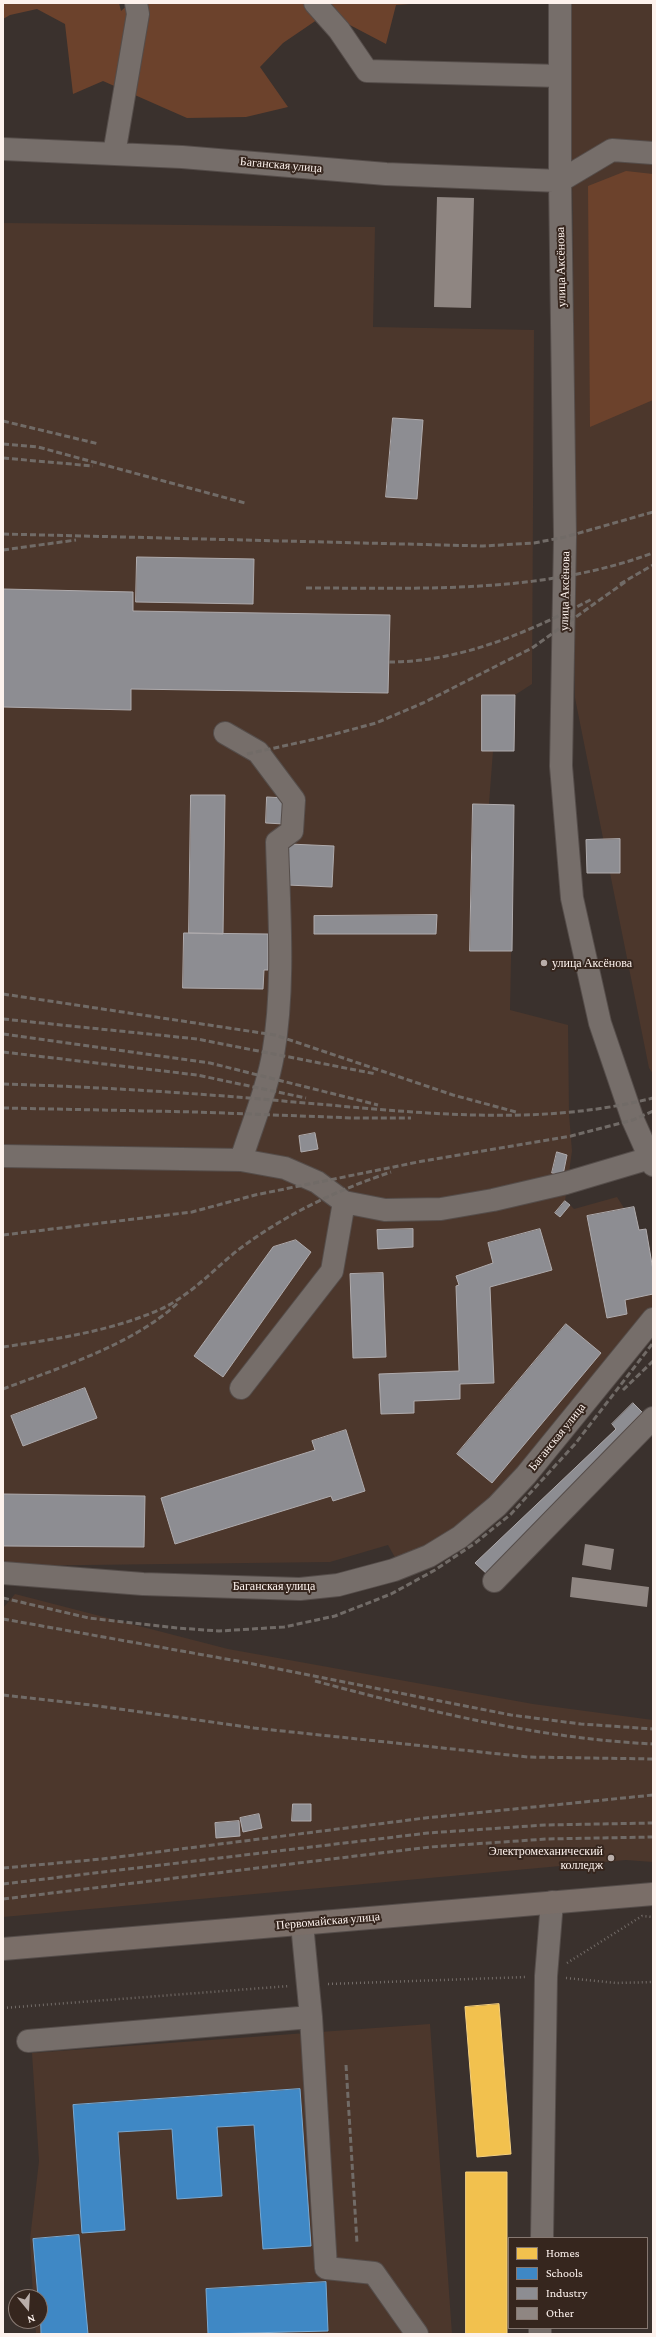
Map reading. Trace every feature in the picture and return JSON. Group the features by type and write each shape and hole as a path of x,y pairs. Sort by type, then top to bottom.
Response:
{"main road":[{"name":"Первомайская улица","path":"3,1949 653,1894"}],"street":[{"path":"114,154 138,14 136,3"},
{"path":"315,3 339,30 367,70 560,76"},
{"name":"улица Аксёнова","path":"560,3 560,181 565,537 561,766 572,898 600,1023 633,1120 651,1162"},
{"name":"Баганская улица","path":"3,149 182,157 386,174 560,181"},
{"path":"560,181 612,150 653,153"},
{"path":"225,733 258,752 294,800 292,830 277,842 281,951 273,1054 268,1078 241,1160"},
{"path":"3,1156 241,1160 285,1168 318,1182 344,1202 385,1210 441,1209 493,1200 651,1162"},
{"path":"241,1388 332,1271 344,1202"},
{"name":"Баганская улица","path":"3,1573 143,1584 300,1589 338,1585 394,1570 430,1556 460,1537 497,1506 526,1475 653,1319"},
{"path":"494,1581 653,1418"},
{"path":"542,2237 546,1976 552,1902"},
{"path":"302,1924 311,2017 326,2268 374,2273 417,2334"},
{"path":"28,2041 311,2017"}],"path":[{"path":"546,1976 642,1916 653,1917"},
{"path":"617,1983 653,1982"}],"shaded area":[{"path":"3,3 119,3 121,11 130,3 423,3 396,5 386,44 327,13 283,43 260,67 288,107 246,117 187,118 103,81 73,94 65,24 37,9 10,15 3,19"},
{"path":"565,3 653,3 653,1074 649,1068 575,698 573,211"},
{"path":"626,171 653,174 653,400 590,427 588,186"},
{"path":"3,223 375,227 373,327 534,330 532,684 515,695 514,751 493,751 489,804 514,805 510,1010 568,1025 569,1114 572,1151 565,1201 555,1213 560,1217 570,1205 574,1209 617,1197 624,1208 634,1207 638,1230 646,1229 653,1270 653,1307 501,1490 460,1527 397,1561 388,1545 330,1562 3,1566"},
{"path":"15,1594 228,1649 533,1704 653,1720 653,1862 626,1860 3,1917 3,1608"},
{"path":"430,2024 452,2334 36,2334 36,2329 48,2329 48,2289 33,2289 30,2239 39,2161 32,2053"}],"building: Homes":[{"path":"499,2004 511,2154 477,2157 465,2007"},
{"path":"466,2172 507,2172 507,2334 466,2334"}],"building: Schools":[{"path":"300,2089 311,2246 263,2249 254,2125 217,2127 222,2196 177,2199 172,2129 118,2132 125,2230 82,2233 73,2105"},
{"path":"79,2235 88,2334 41,2334 41,2329 48,2329 48,2289 37,2289 33,2239"},
{"path":"326,2282 328,2331 208,2334 206,2289"}],"building: Industry":[{"path":"393,418 423,420 417,499 386,497"},
{"path":"137,557 254,559 253,604 136,602"},
{"path":"3,589 133,592 133,611 390,615 388,693 131,689 131,710 3,707"},
{"path":"482,695 515,695 514,751 482,751"},
{"path":"191,795 225,795 223,934 189,933"},
{"path":"267,797 286,798 284,824 266,823"},
{"path":"473,804 514,805 512,951 470,951"},
{"path":"620,839 620,873 587,873 586,840"},
{"path":"289,844 334,846 332,887 287,885"},
{"path":"437,915 436,934 314,934 314,916"},
{"path":"184,933 268,934 268,970 264,970 263,989 183,988"},
{"path":"315,1133 318,1149 301,1152 299,1136"},
{"path":"557,1152 567,1155 563,1175 552,1173"},
{"path":"565,1201 570,1205 560,1217 555,1213"},
{"path":"634,1207 639,1230 646,1229 653,1270 653,1294 625,1300 627,1314 607,1318 587,1216"},
{"path":"413,1229 413,1247 378,1249 377,1230"},
{"path":"540,1229 552,1270 490,1287 494,1383 460,1384 460,1399 414,1401 414,1413 381,1414 379,1374 459,1371 456,1286 459,1285 456,1276 493,1263 488,1243"},
{"path":"296,1240 311,1252 223,1377 194,1356 273,1247"},
{"path":"383,1273 386,1357 353,1358 350,1274"},
{"path":"566,1324 601,1353 492,1483 457,1454"},
{"path":"85,1388 97,1418 23,1446 11,1416"},
{"path":"633,1403 642,1412 623,1432 629,1438 488,1575 475,1563 616,1429 612,1424"},
{"path":"346,1430 365,1491 333,1501 331,1496 175,1544 161,1498 315,1450 312,1441"},
{"path":"3,1494 145,1496 144,1547 3,1546"},
{"path":"293,1804 311,1804 311,1821 292,1821"},
{"path":"259,1814 262,1828 243,1832 240,1818"},
{"path":"239,1821 240,1836 216,1838 215,1823"}],"building: Other":[{"path":"437,197 474,198 471,308 434,307"},
{"path":"585,1544 614,1549 611,1570 582,1565"},
{"path":"572,1577 649,1587 647,1607 570,1597"}],"railway":[{"path":"3,421 99,444"},
{"path":"3,444 38,447 245,503"},
{"path":"3,458 93,466"},
{"path":"3,534 483,546 534,543 565,537 653,512"},
{"path":"3,550 76,540"},
{"path":"306,588 438,588 525,582 568,576 611,566 653,553"},
{"path":"620,584 653,565"},
{"path":"247,754 320,738 376,723 423,703 532,648 625,582"},
{"path":"389,662 416,661 442,657 494,643 544,623 592,599"},
{"path":"3,994 275,1035 453,1095 516,1112"},
{"path":"3,1019 197,1039 376,1074"},
{"path":"3,1034 210,1063 378,1105"},
{"path":"3,1052 197,1075 306,1098"},
{"path":"3,1084 185,1093 384,1110 474,1115 564,1113 609,1107 653,1098"},
{"path":"3,1108 197,1112 354,1118 411,1118"},
{"path":"3,1235 192,1212 255,1195 423,1161 571,1136 633,1120 653,1111"},
{"path":"3,1347 103,1329 142,1317 161,1309 182,1297 238,1250 274,1225 350,1187 391,1172"},
{"path":"3,1389 72,1363 118,1343 161,1317 179,1302"},
{"path":"3,1598 89,1618 219,1631 284,1627 335,1616 391,1594 435,1570 474,1544 511,1514 575,1444 653,1343"},
{"path":"623,1390 653,1361"},
{"path":"3,1619 243,1662 511,1715 581,1724 653,1729"},
{"path":"315,1681 399,1703 482,1722 566,1736 653,1744"},
{"path":"3,1695 91,1705 254,1728 528,1757 653,1759"},
{"path":"3,1868 102,1859 425,1818 653,1795"},
{"path":"3,1884 428,1833 545,1825 653,1823"},
{"path":"3,1899 430,1847 546,1839 653,1837"},
{"path":"346,2065 357,2243"}],"place":[{"name":"улица Аксёнова","path":"544,963"},
{"name":"Электромеханический колледж","path":"611,1858"}]}
